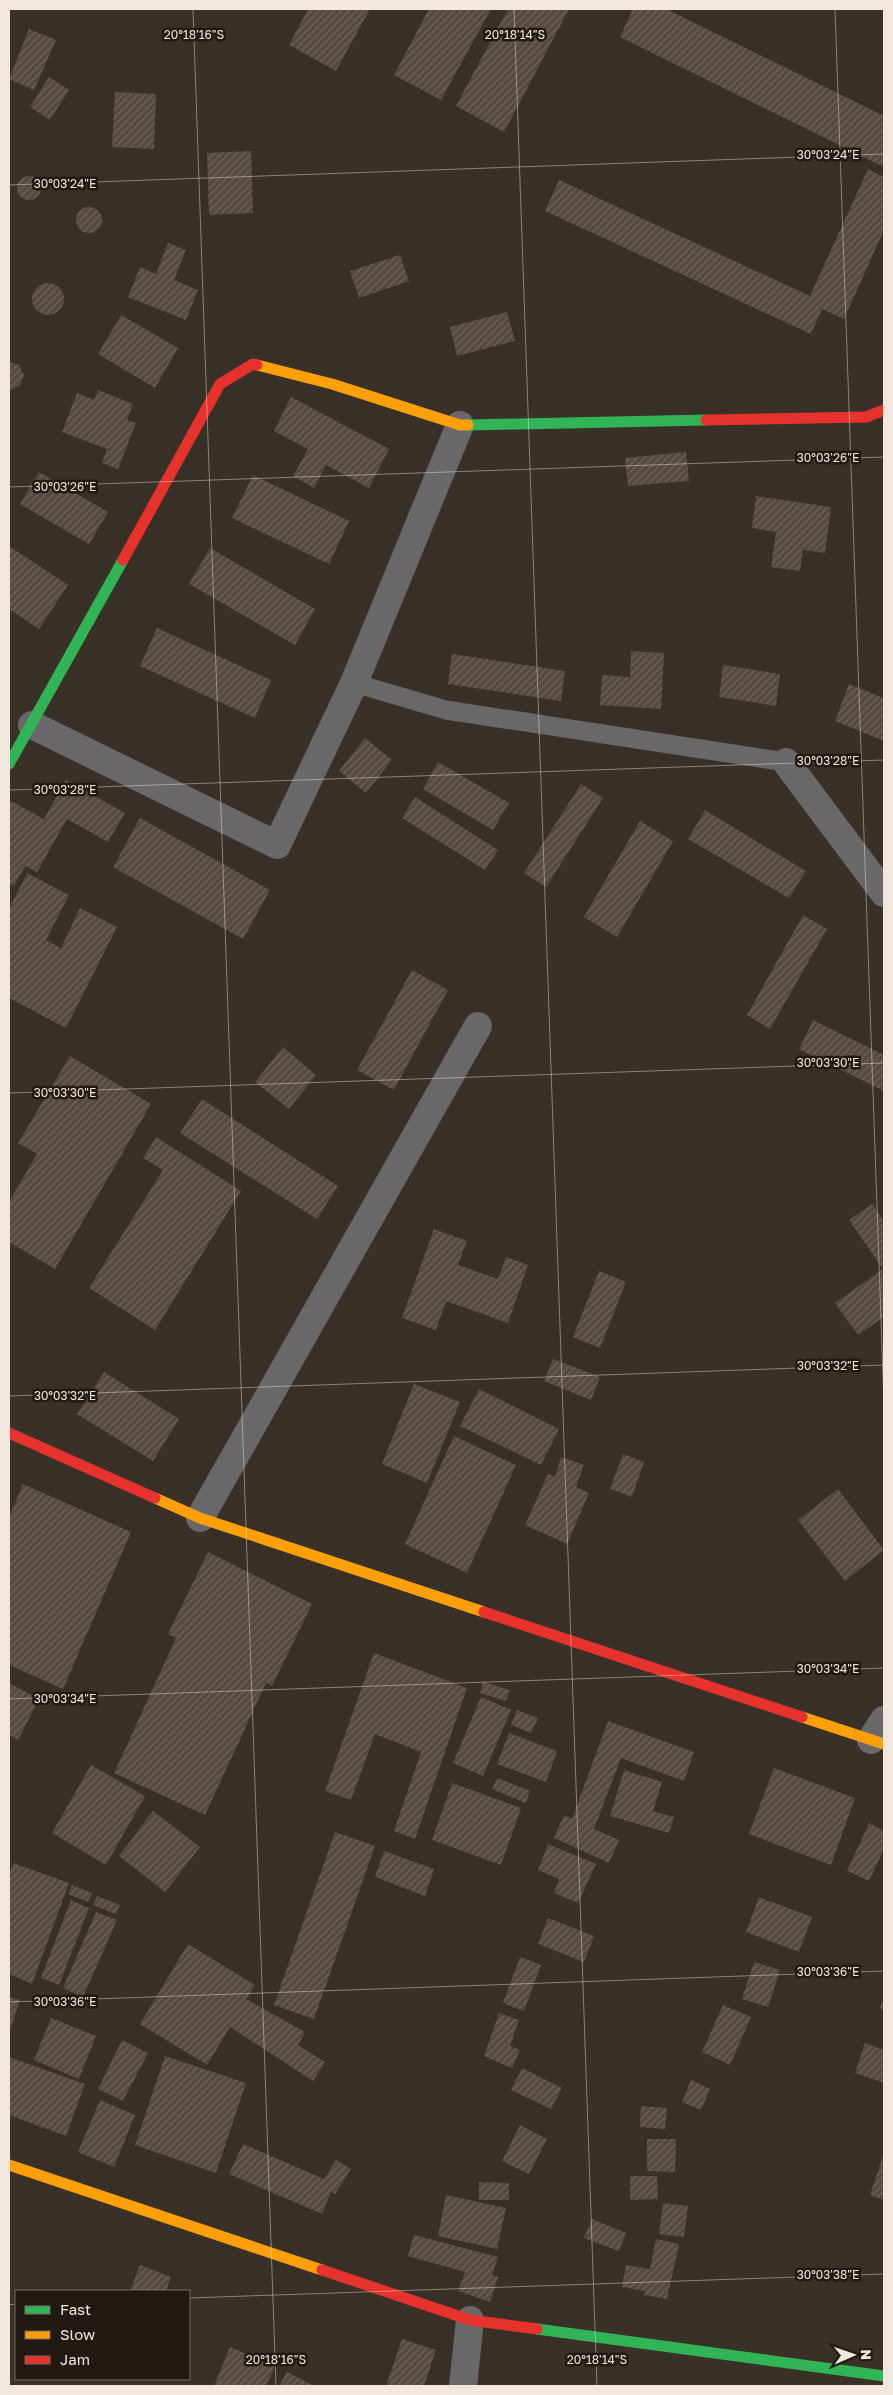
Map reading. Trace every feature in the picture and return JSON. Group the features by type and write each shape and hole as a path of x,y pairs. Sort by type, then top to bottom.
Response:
{"street":[{"path":"9,764 220,384 253,364 332,384 460,425 866,417 884,410"},
{"path":"32,725 277,845 354,683 460,425"},
{"path":"786,762 884,893"},
{"path":"200,1518 478,1026"},
{"path":"9,1433 200,1518 880,1735"},
{"path":"9,2165 470,2320 884,2376"},
{"path":"463,2386 470,2320"}],"lane":[{"path":"354,683 446,710 786,762"}],"building":[{"path":"308,9 370,9 336,71 289,45"},
{"path":"429,9 491,9 441,100 394,75"},
{"path":"508,9 569,9 504,132 456,106"},
{"path":"633,9 666,9 884,116 884,167 620,37"},
{"path":"29,29 56,40 34,90 9,79"},
{"path":"49,77 69,90 50,120 30,107"},
{"path":"115,92 156,94 154,149 112,147"},
{"path":"251,151 253,213 209,215 207,153"},
{"path":"868,169 884,177 884,230 844,319 822,309 811,334 545,211 559,180 810,296"},
{"path":"24,176 34,176 41,183 41,193 34,200 24,200 17,193 17,183"},
{"path":"89,207 98,211 102,220 98,229 89,233 80,229 76,220 80,211"},
{"path":"168,243 186,250 174,280 198,290 186,320 128,297 140,267 156,274"},
{"path":"400,255 409,281 359,298 350,271"},
{"path":"48,283 54,284 59,288 63,293 63,305 59,310 54,314 48,315 42,314 37,310 33,305 32,299 33,293 37,288 42,284"},
{"path":"507,312 515,341 457,356 450,327"},
{"path":"121,315 178,348 155,388 98,354"},
{"path":"9,362 19,365 24,375 20,385 11,390 9,390"},
{"path":"98,390 133,404 127,420 136,423 118,469 102,463 107,449 62,432 77,393 94,400"},
{"path":"291,397 389,449 369,488 326,465 314,488 293,476 308,449 274,431"},
{"path":"686,452 689,481 628,486 625,458"},
{"path":"39,472 108,512 89,544 20,504"},
{"path":"253,475 349,521 329,564 232,518"},
{"path":"756,496 831,507 825,553 803,550 800,571 771,567 776,532 752,528"},
{"path":"9,546 68,585 39,629 9,609"},
{"path":"210,548 315,609 295,645 189,584"},
{"path":"157,628 271,680 255,718 140,666"},
{"path":"631,651 664,653 661,709 600,705 602,675 630,677"},
{"path":"452,654 565,671 561,701 448,684"},
{"path":"723,665 780,674 776,706 719,697"},
{"path":"849,684 884,698 884,741 835,721"},
{"path":"365,738 392,760 366,793 339,771"},
{"path":"438,762 509,803 493,830 423,789"},
{"path":"66,780 125,813 108,842 67,819 37,872 25,866 14,886 9,883 9,805 11,801 44,819"},
{"path":"581,784 603,798 546,887 524,873"},
{"path":"415,797 498,850 485,870 402,818"},
{"path":"705,810 806,871 789,898 688,839"},
{"path":"140,818 270,890 243,939 113,867"},
{"path":"640,821 673,841 617,937 584,917"},
{"path":"27,873 69,895 46,940 61,948 80,908 117,927 66,1028 9,998 9,909"},
{"path":"803,915 827,929 770,1029 747,1015"},
{"path":"412,970 448,990 394,1090 357,1070"},
{"path":"813,1020 884,1055 884,1091 799,1049"},
{"path":"283,1047 316,1075 289,1109 255,1082"},
{"path":"70,1056 151,1104 55,1269 9,1242 9,1202 37,1154 18,1143"},
{"path":"202,1099 338,1186 317,1219 180,1133"},
{"path":"156,1137 241,1191 155,1330 89,1288 163,1170 143,1158"},
{"path":"872,1204 884,1222 884,1317 858,1335 835,1303 883,1269 849,1220"},
{"path":"434,1229 467,1241 458,1265 498,1279 506,1257 528,1265 508,1323 446,1301 436,1330 402,1318"},
{"path":"599,1271 626,1282 600,1348 573,1337"},
{"path":"553,1359 600,1377 591,1400 544,1381"},
{"path":"104,1372 179,1419 153,1461 77,1414"},
{"path":"414,1384 460,1402 427,1483 382,1464"},
{"path":"479,1389 559,1429 541,1465 460,1426"},
{"path":"454,1436 516,1465 467,1573 405,1544"},
{"path":"623,1454 644,1462 632,1497 610,1489"},
{"path":"561,1457 584,1465 576,1487 589,1493 567,1544 525,1525 548,1474 555,1477"},
{"path":"23,1484 131,1532 63,1689 9,1665 9,1518"},
{"path":"838,1489 884,1550 845,1581 798,1520"},
{"path":"208,1552 312,1604 272,1686 266,1683 205,1815 114,1773 176,1638 168,1634"},
{"path":"374,1653 467,1688 415,1839 394,1831 421,1752 375,1734 351,1800 325,1791"},
{"path":"483,1682 510,1690 506,1701 480,1693"},
{"path":"9,1683 39,1699 18,1740 9,1735"},
{"path":"481,1697 511,1710 483,1776 453,1763"},
{"path":"517,1710 538,1718 531,1733 511,1725"},
{"path":"608,1721 694,1752 684,1781 621,1758 594,1829 619,1840 609,1863 554,1838 564,1815 572,1819"},
{"path":"509,1733 557,1751 546,1782 497,1764"},
{"path":"91,1765 145,1796 106,1865 52,1833"},
{"path":"774,1768 855,1798 831,1865 749,1834"},
{"path":"624,1770 662,1782 653,1811 674,1817 669,1833 610,1816"},
{"path":"497,1778 530,1791 526,1803 492,1789"},
{"path":"452,1783 521,1808 501,1865 432,1840"},
{"path":"153,1811 200,1847 165,1892 119,1856"},
{"path":"869,1823 884,1831 884,1849 869,1881 847,1871"},
{"path":"335,1832 375,1846 314,2019 274,2005"},
{"path":"548,1844 596,1864 578,1903 554,1893 559,1879 538,1870"},
{"path":"384,1851 434,1869 425,1896 375,1877"},
{"path":"13,1863 69,1883 32,1984 9,1974 9,1875"},
{"path":"72,1885 92,1893 88,1902 68,1894"},
{"path":"97,1896 120,1905 116,1914 93,1905"},
{"path":"759,1897 812,1917 799,1952 746,1932"},
{"path":"71,1900 89,1908 59,1985 41,1978"},
{"path":"96,1912 117,1920 83,1997 63,1988"},
{"path":"548,1918 594,1936 584,1962 538,1944"},
{"path":"188,1944 255,1985 246,1999 305,2032 298,2045 325,2062 313,2081 230,2027 207,2065 140,2024"},
{"path":"520,1957 541,1965 524,2011 503,2003"},
{"path":"754,1962 780,1970 768,2007 742,1999"},
{"path":"9,1997 20,2000 9,2033"},
{"path":"884,1998 884,2011 880,2008"},
{"path":"723,2005 751,2017 730,2065 702,2052"},
{"path":"499,2013 519,2020 510,2046 520,2050 512,2068 484,2056"},
{"path":"51,2018 96,2036 79,2079 34,2060"},
{"path":"122,2040 148,2053 123,2101 98,2089"},
{"path":"865,2043 884,2050 884,2083 855,2073"},
{"path":"165,2056 246,2083 216,2173 135,2145"},
{"path":"9,2057 85,2084 66,2136 9,2115"},
{"path":"522,2068 562,2088 551,2109 511,2090"},
{"path":"691,2080 710,2089 701,2110 682,2102"},
{"path":"100,2100 135,2115 114,2167 78,2152"},
{"path":"641,2106 667,2108 665,2129 640,2127"},
{"path":"520,2125 547,2139 529,2174 502,2161"},
{"path":"647,2139 676,2139 675,2172 647,2171"},
{"path":"243,2144 324,2179 336,2160 351,2169 335,2194 331,2192 322,2214 229,2174"},
{"path":"884,2153 884,2200 870,2195"},
{"path":"630,2176 657,2176 658,2199 630,2200"},
{"path":"479,2182 509,2183 509,2200 479,2200"},
{"path":"446,2195 506,2208 497,2249 438,2236"},
{"path":"663,2203 688,2206 684,2237 659,2234"},
{"path":"592,2219 626,2233 619,2251 584,2238"},
{"path":"414,2235 498,2257 492,2275 498,2277 490,2302 458,2291 465,2272 408,2256"},
{"path":"656,2239 679,2244 667,2299 644,2295 645,2291 622,2287 626,2265 650,2269"},
{"path":"140,2265 171,2277 166,2290 130,2290"},
{"path":"402,2339 436,2350 424,2386 386,2386"},
{"path":"230,2347 275,2366 266,2386 214,2386"},
{"path":"287,2372 314,2386 279,2386"}],"traffic: fast":[{"path":"468,425 706,420"},
{"path":"9,764 123,560"},
{"path":"537,2329 884,2376"}],"traffic: slow":[{"path":"257,365 332,384 460,425 468,425"},
{"path":"155,1498 200,1518 484,1612"},
{"path":"802,1717 884,1744"},
{"path":"9,2165 322,2270"}],"traffic: jam":[{"path":"123,560 220,384 253,364 257,365"},
{"path":"706,420 866,417 884,410"},
{"path":"9,1433 155,1498"},
{"path":"484,1612 802,1717"},
{"path":"322,2270 470,2320 537,2329"}]}
